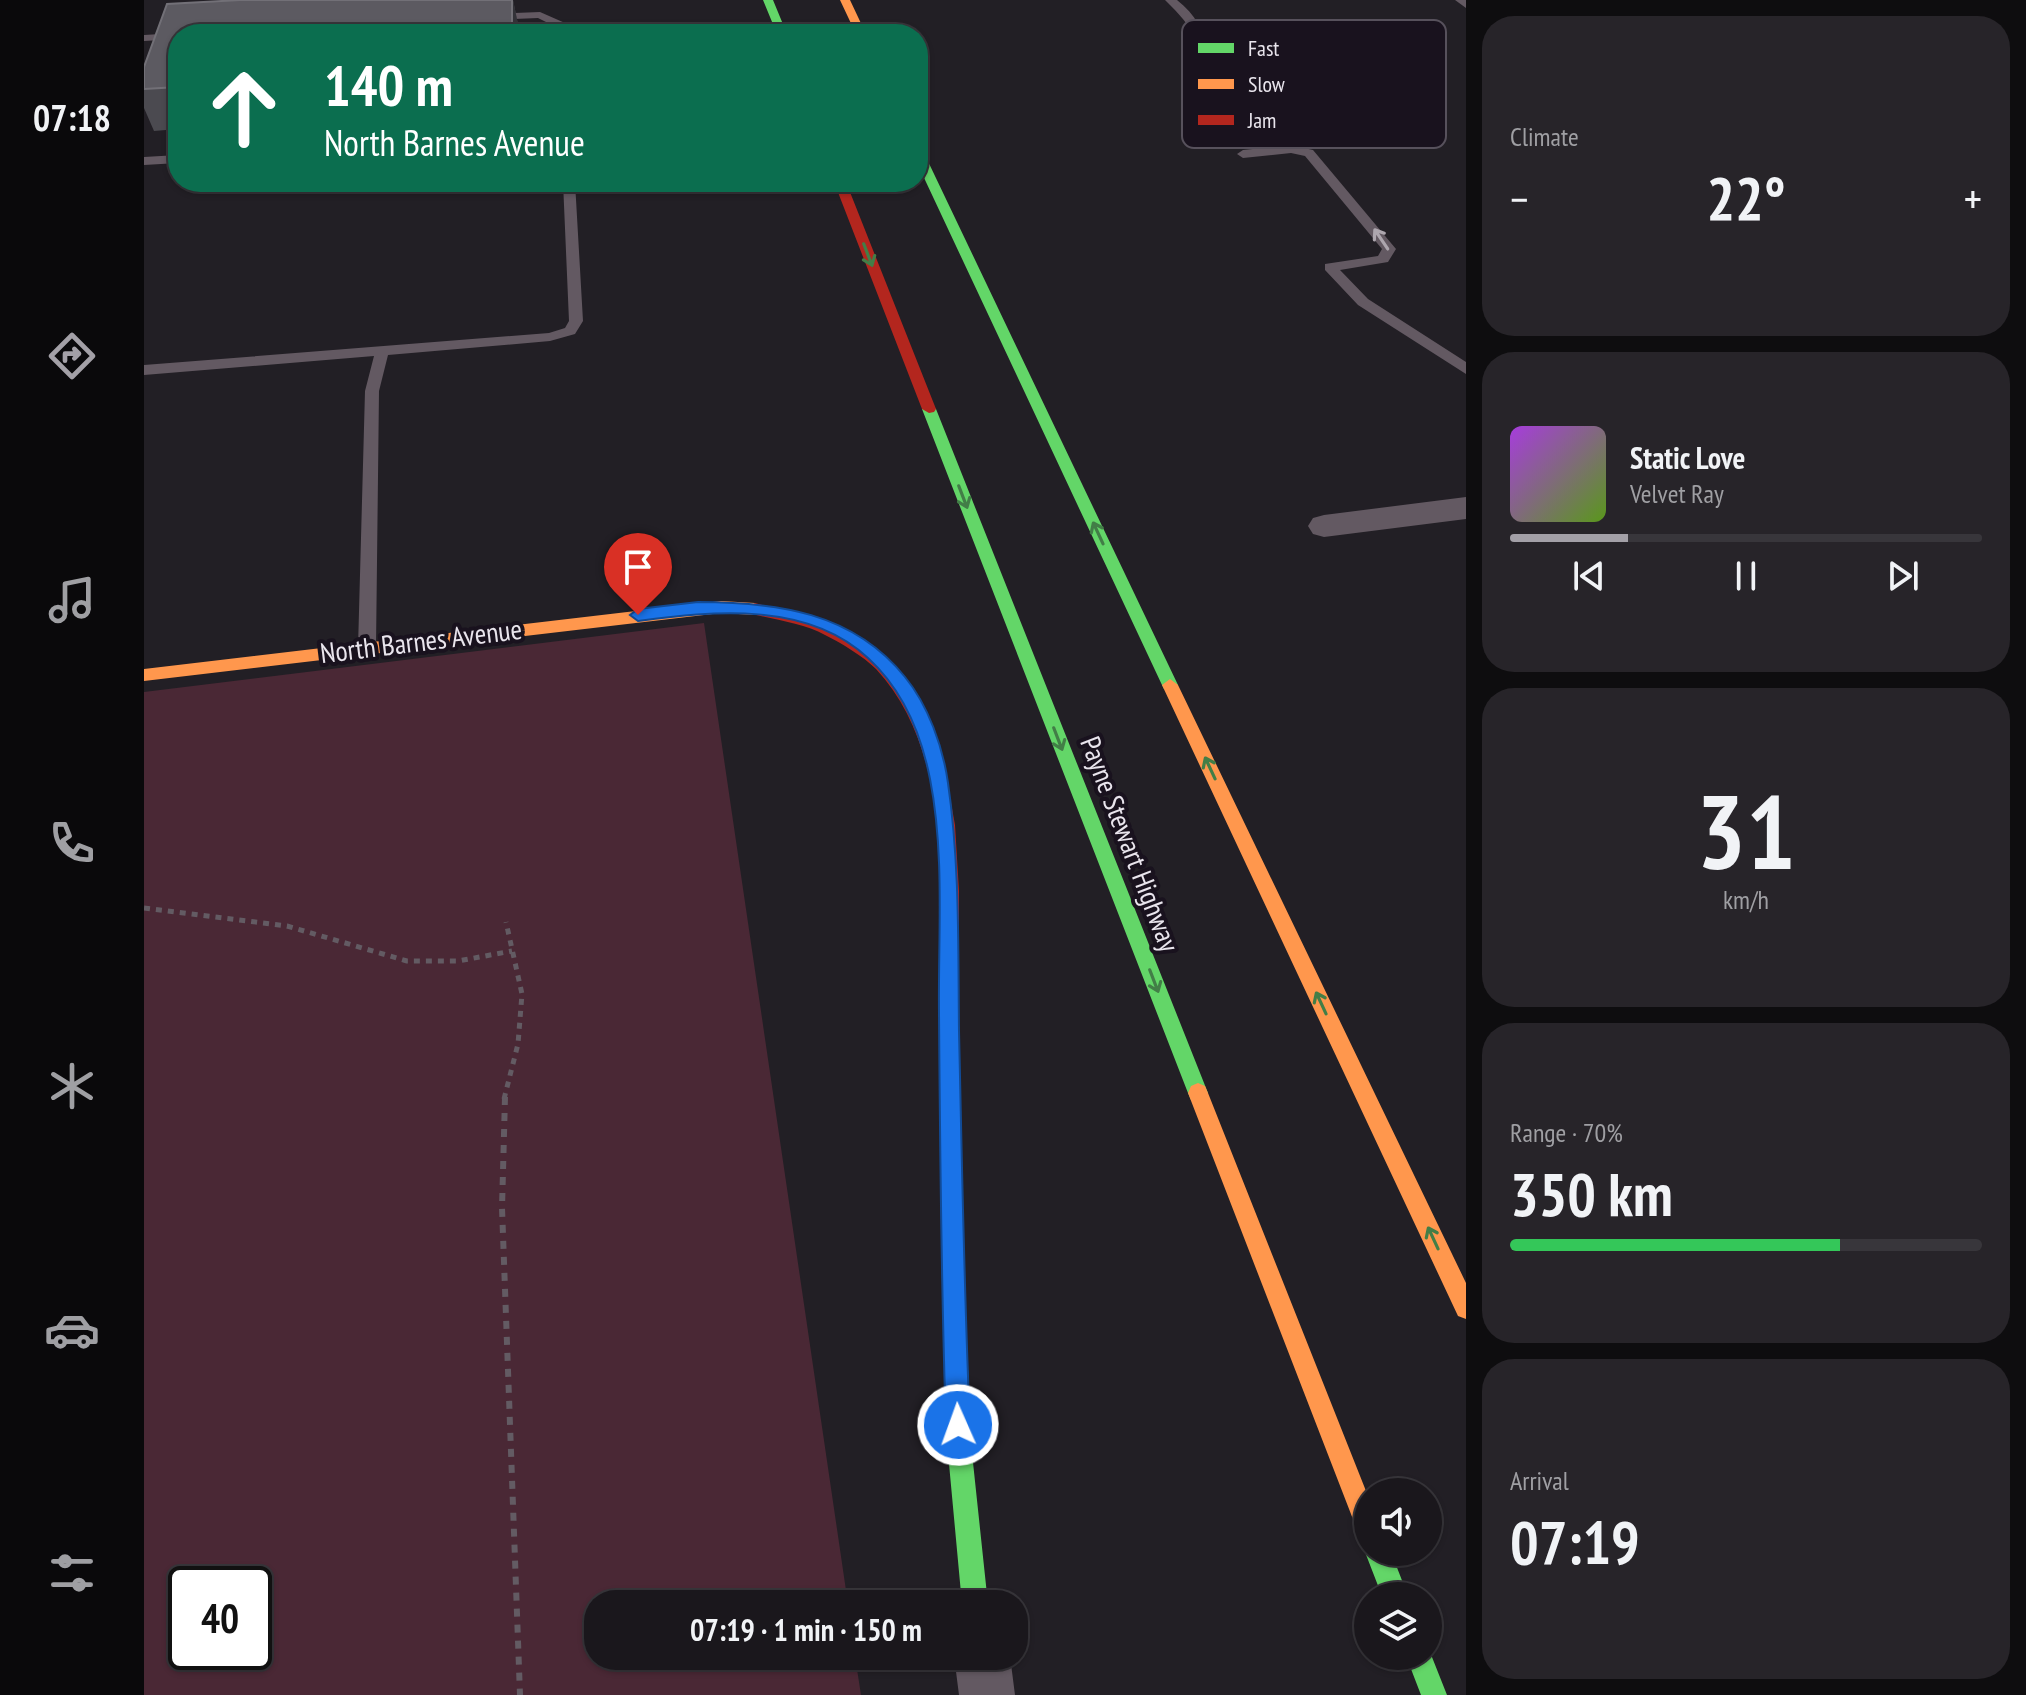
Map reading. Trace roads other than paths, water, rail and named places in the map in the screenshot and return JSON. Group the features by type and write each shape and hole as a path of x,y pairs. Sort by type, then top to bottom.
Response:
{"main road":[{"path":"768,0 778,24"},
{"path":"845,0 856,24"},
{"path":"928,174 1466,1308"},
{"name":"Payne Stewart Highway","path":"844,192 1354,1491"},
{"name":"North Barnes Avenue","path":"144,675 698,607 746,608 794,614 855,640 873,653 901,683 923,722 932,749 939,780 947,859 953,1285 960,1453 974,1590"},
{"path":"1424,1670 1434,1695"}],"street":[{"path":"1324,526 1466,508"},
{"path":"984,1670 987,1695"}],"lane":[{"path":"1170,0 1182,8 1191,20"},
{"path":"1460,0 1466,5"},
{"path":"469,19 540,15 559,24"},
{"path":"144,38 168,37"},
{"path":"1243,154 1291,149 1309,153 1389,249 1383,259 1374,262 1330,267 1363,302 1466,369"},
{"path":"144,161 168,160"},
{"path":"144,370 550,337 570,331 575,325 576,316 570,192"},
{"path":"367,648 372,391 382,351"}]}
